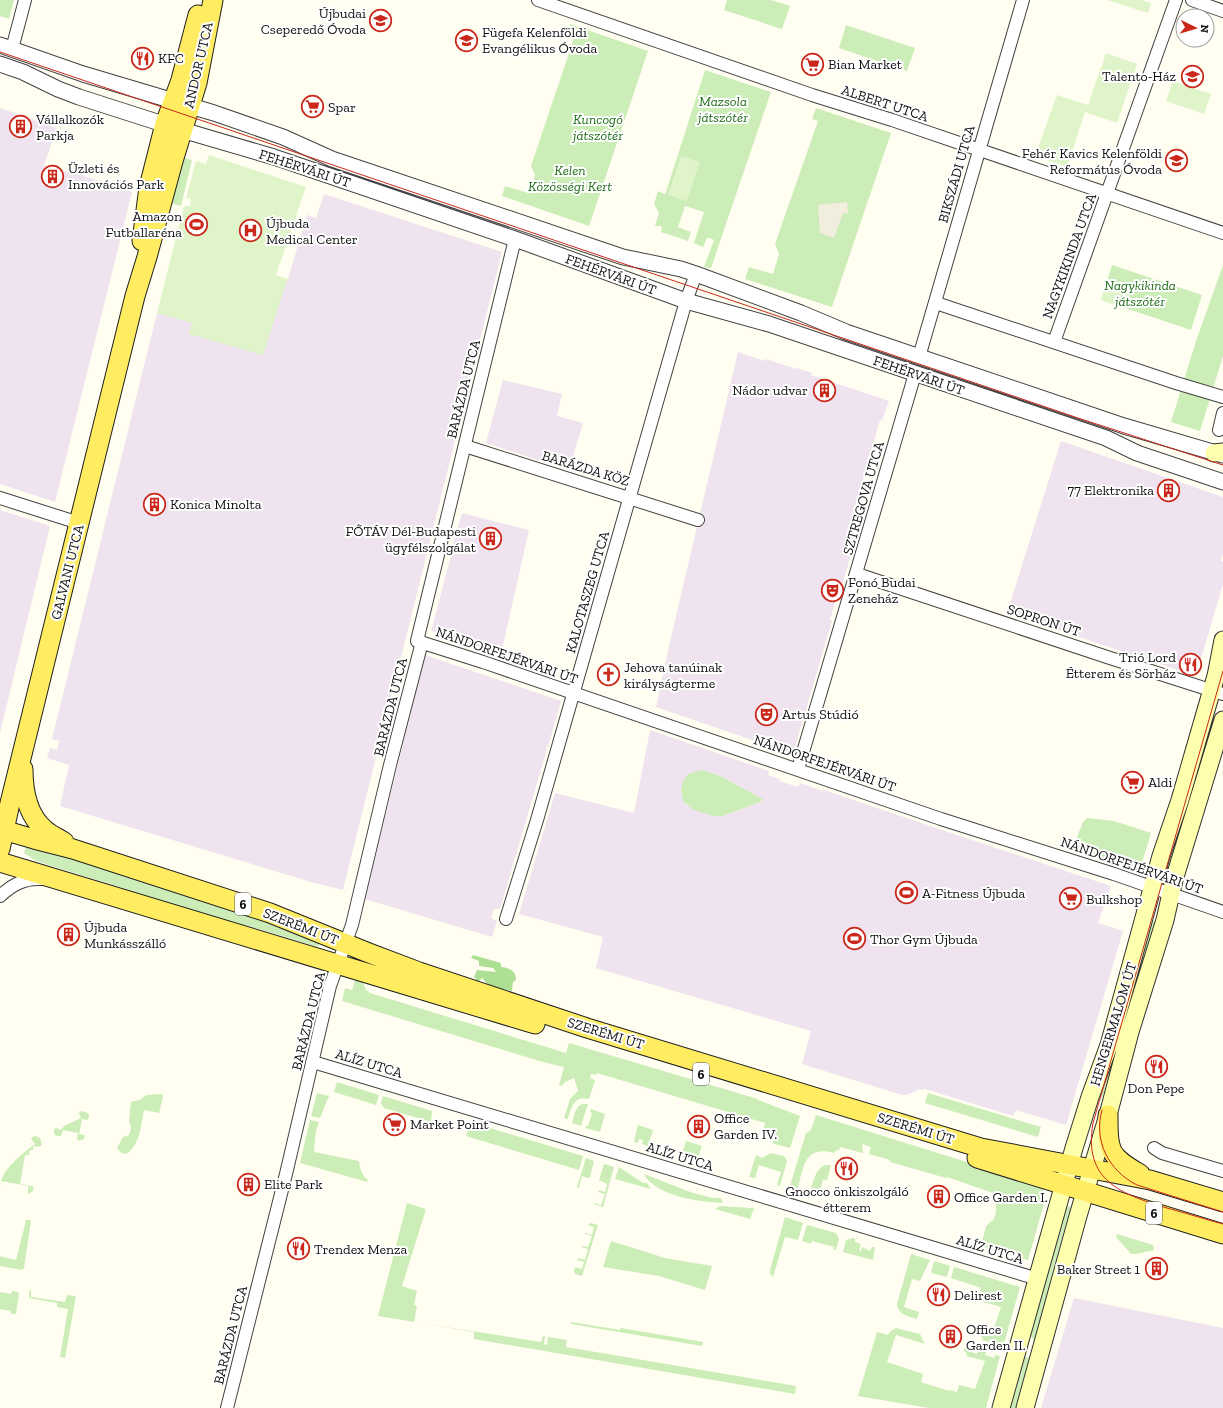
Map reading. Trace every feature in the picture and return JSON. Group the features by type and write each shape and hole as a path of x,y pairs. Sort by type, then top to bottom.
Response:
{"main road":[{"name":"ANDOR UTCA","path":"182,103 181,80 202,0"},
{"name":"ANDOR UTCA","path":"174,127 182,103 200,69 213,0"},
{"name":"GALVANI UTCA","path":"0,849 2,830 135,296 174,127"},
{"name":"HENGERMALOM ÚT","path":"1001,1408 1090,1097 1109,1045 1154,887 1161,856 1217,692 1223,640"},
{"name":"HENGERMALOM ÚT","path":"1025,1408 1130,1032 1165,920 1170,893 1223,720"},
{"path":"23,750 23,776 26,797 30,810 43,829 73,849"},
{"name":"SZERÉMI ÚT","path":"2,830 73,849 270,913 420,972 587,1028 981,1148 1150,1180 1223,1202"},
{"name":"SZERÉMI ÚT","path":"0,862 886,1130 1223,1234"},
{"path":"1108,1115 1109,1144 1114,1154 1122,1163 1150,1180"},
{"path":"1019,1344 1041,1349"}],"street":[{"path":"6,48 26,0"},
{"name":"ALBERT UTCA","path":"538,0 573,5 784,85 1223,233"},
{"name":"BIKSZÁDI UTCA","path":"919,357 936,303 1023,0"},
{"name":"NAGYKIKINDA UTCA","path":"1054,342 1176,0"},
{"path":"1192,0 1223,11"},
{"name":"FEHÉRVÁRI ÚT","path":"6,48 83,74 182,103 283,137 332,159 623,257 696,274 801,313 846,332 1124,426 1220,453"},
{"name":"FEHÉRVÁRI ÚT","path":"0,64 23,72 79,97 274,157 515,239 686,301 769,324 1106,438 1137,453 1223,482"},
{"name":"BARÁZDA UTCA","path":"227,1408 286,1174 330,986 352,925 515,239"},
{"name":"KALOTASZEG UTCA","path":"506,919 536,824 686,301 696,274"},
{"path":"936,303 1176,383 1223,397"},
{"name":"SZTREGOVA UTCA","path":"798,770 915,374"},
{"path":"1218,430 1223,413"},
{"name":"BARÁZDA KÖZ","path":"465,446 698,520"},
{"path":"0,498 79,523"},
{"name":"SOPRON ÚT","path":"857,574 1217,692"},
{"name":"NÁNDORFEJÉRVÁRI ÚT","path":"420,641 958,825 1154,887 1223,912"},
{"path":"0,896 10,887 21,881 37,878 56,879"},
{"name":"ALÍZ UTCA","path":"313,1062 1038,1279"},
{"path":"1154,1148 1162,1153 1223,1171"}],"shaded area":[{"path":"0,108 57,128 44,165 65,172 66,170 132,192 55,502 0,484"},
{"path":"324,194 502,252 343,890 311,882 60,806 69,765 47,758 50,748 57,750 59,741 52,739 157,313 193,323 189,334 288,279 307,215 316,218"},
{"path":"847,202 848,214 843,213 834,238 820,233 818,205"},
{"path":"738,352 764,361 766,359 796,369 797,368 812,373 811,375 889,401 882,421 880,420 847,532 857,535 842,585 840,585 830,620 832,621 793,754 656,707"},
{"path":"503,380 562,394 557,416 583,423 571,463 559,459 556,466 486,443"},
{"path":"1061,441 1223,497 1223,554 1221,561 1223,562 1223,584 1196,676 1007,613"},
{"path":"0,510 50,526 0,733"},
{"path":"462,513 529,530 501,654 431,631 452,552 448,551 450,544 453,544"},
{"path":"425,655 561,701 548,747 546,747 547,749 500,909 494,909 491,918 497,921 492,937 365,899"},
{"path":"650,730 769,771 768,775 780,779 779,781 798,787 800,783 823,791 824,790 1111,886 1098,923 1123,931 1066,1125 1016,1110 1013,1116 925,1089 918,1090 907,1095 902,1095 802,1064 811,1031 596,968 603,937 519,914 555,793 634,813","holes":["703,770 720,776 763,799 760,802 732,813 719,816 713,816 686,805 682,795"]},
{"path":"1074,1298 1223,1328 1223,1408 1041,1408"}],"green space":[{"path":"0,0 14,0 9,19 0,16"},
{"path":"727,0 771,0 790,6 782,29 724,10"},
{"path":"1107,0 1141,0 1151,3 1148,13"},
{"path":"570,24 648,51 589,226 502,196 505,186 529,193 535,175 531,166 574,38 566,35"},
{"path":"846,25 915,48 907,71 839,48"},
{"path":"1106,53 1137,64 1117,123 1085,112 1067,167 1035,156 1057,95 1088,105"},
{"name":"Mazsola játszótér","path":"705,70 771,92 711,268 704,267 714,240 707,238 703,247 694,243 704,212 685,206 678,227 691,232 688,241 661,232 661,226 655,226 659,213 654,204 658,191 665,194 666,192"},
{"path":"1173,81 1211,94 1204,114 1166,101"},
{"path":"816,108 891,133 832,307 745,279 749,267 773,274 779,254 775,244 818,121 812,119"},
{"path":"209,155 306,187 276,275 288,279 263,355 189,334 192,323 157,313 184,206 190,206 191,199 186,198 196,161 206,164"},
{"path":"681,156 700,162 687,201 668,195"},
{"path":"181,157 192,160 181,206 169,203"},
{"name":"Nagykikinda játszótér","path":"1112,265 1202,295 1191,330 1101,300"},
{"path":"1223,265 1223,356 1200,431 1171,422 1196,341"},
{"path":"1108,279 1133,287 1126,309 1101,300"},
{"path":"1202,737 1210,740 1173,865 1166,863"},
{"path":"703,770 720,776 763,799 760,802 723,816 713,816 692,809 683,801 681,790 683,782 688,774"},
{"path":"1087,818 1114,821 1151,833 1140,869 1073,847 1083,822"},
{"path":"27,844 321,939 318,947 249,926 165,904 129,890 36,861 24,853"},
{"path":"1150,920 1158,922 1107,1098 1098,1096"},
{"path":"473,955 501,963 501,967 509,969 513,972 516,980 513,982 512,991 489,986 482,978 478,982 474,977 477,970 496,972 493,968 479,966 479,961 471,958"},
{"path":"356,977 361,978 366,990 370,993 566,1053 569,1043 758,1099 800,1116 790,1148 774,1144 769,1135 763,1131 765,1123 597,1073 596,1075 591,1074 590,1078 595,1080 589,1099 584,1098 577,1100 572,1106 568,1119 564,1118 570,1099 578,1091 574,1078 565,1082 562,1086 559,1085 564,1067 342,1001 345,988 352,990"},
{"path":"337,1082 379,1095 376,1105 334,1092"},
{"path":"317,1093 329,1096 320,1118 311,1116"},
{"path":"928,1093 1041,1127 1038,1137 925,1103"},
{"path":"162,1094 163,1097 159,1113 144,1110 139,1134 134,1146 126,1154 122,1153 117,1148 123,1137 129,1135 131,1128 129,1121 131,1102 139,1100 147,1095"},
{"path":"383,1096 432,1111 431,1122 384,1108 381,1103"},
{"path":"583,1104 588,1104 581,1126 572,1123 574,1114 578,1107"},
{"path":"591,1109 605,1114 600,1132 585,1128 588,1126 592,1113 590,1112"},
{"path":"80,1111 86,1112 89,1115 87,1120 82,1119 79,1134 85,1135 84,1139 79,1141 77,1139 78,1133 63,1130 61,1136 56,1136 54,1129 57,1128 61,1130 64,1126 81,1118 79,1113"},
{"path":"816,1115 1044,1186 1041,1198 1045,1200 1028,1260 981,1246 986,1226 994,1219 996,1212 996,1194 947,1177 946,1178 890,1162 890,1160 869,1154 871,1147 862,1144 863,1153 840,1147 839,1151 836,1150 835,1153 824,1151 811,1155 804,1166 797,1191 789,1189 806,1133 811,1130"},
{"path":"310,1120 319,1122 314,1152 359,1161 361,1171 368,1180 367,1182 300,1163"},
{"path":"470,1122 583,1156 579,1170 466,1136"},
{"path":"638,1125 653,1130 648,1146 642,1144 643,1140 639,1139 638,1143 634,1142"},
{"path":"36,1136 40,1138 42,1145 39,1147 33,1146 33,1150 30,1150 29,1155 25,1155 20,1184 32,1186 34,1188 32,1192 28,1194 28,1186 1,1181 12,1163 35,1144 31,1139 32,1137"},
{"path":"686,1141 702,1146 697,1161 694,1160 695,1156 691,1155 690,1159 681,1156"},
{"path":"771,1153 784,1156 787,1161 780,1186 777,1185 781,1172 759,1165 755,1178 749,1177 756,1155 762,1158"},
{"path":"586,1158 594,1161 590,1177 582,1176 579,1188 577,1187"},
{"path":"604,1164 614,1167 603,1207 594,1204 601,1205 605,1194 598,1192 599,1190 605,1192 607,1184 599,1180"},
{"path":"825,1165 831,1165 827,1180 823,1180 818,1197 809,1195 818,1170"},
{"path":"619,1167 643,1183 647,1183 651,1189 615,1179"},
{"path":"644,1174 693,1193 713,1198 721,1198 723,1203 691,1199 668,1193 650,1182"},
{"path":"407,1203 426,1209 402,1286 417,1291 414,1305 417,1306 414,1322 378,1316"},
{"path":"720,1206 754,1208 750,1219 715,1209"},
{"path":"1064,1206 1071,1207 1050,1280 1048,1301 1036,1339 1033,1339 1030,1335"},
{"path":"785,1217 803,1223 798,1240 785,1237 773,1277 770,1274 770,1270"},
{"path":"24,1220 31,1221 24,1268 22,1270 0,1266 0,1256 16,1260 26,1221"},
{"path":"591,1223 598,1225 582,1276 575,1274 574,1271 575,1267 582,1269 584,1262 577,1260 578,1258 585,1260 588,1249 581,1247 588,1247 592,1236 585,1233 592,1235 594,1227 588,1225"},
{"path":"807,1225 836,1233 839,1239 836,1250 833,1249 834,1247 812,1241 811,1244 802,1241"},
{"path":"1117,1234 1153,1245 1154,1250 1131,1254 1116,1237"},
{"path":"855,1238 855,1242 861,1244 859,1251 861,1251 862,1247 870,1251 872,1247 875,1247 873,1260 843,1252 846,1240"},
{"path":"611,1241 665,1258 712,1266 705,1290 659,1276 603,1267"},
{"path":"911,1254 930,1260 920,1281 912,1279 904,1307 919,1312 917,1319 901,1313 897,1304"},
{"path":"934,1261 950,1266 947,1277 931,1273"},
{"path":"954,1267 1020,1287 1003,1347 998,1345 998,1343 990,1340 989,1342 982,1340 983,1337 969,1333 969,1331 973,1331 975,1326 993,1331 1001,1307 977,1300 981,1288 951,1278"},
{"path":"31,1289 31,1297 65,1302 67,1295 76,1296 65,1358 60,1357 68,1309 57,1307 57,1303 29,1298 29,1291"},
{"path":"12,1291 18,1292 19,1294 15,1314 11,1314 11,1311 0,1309 0,1292 11,1294"},
{"path":"414,1322 541,1342 543,1336 545,1336 544,1344 547,1345 548,1337 567,1340 566,1347 796,1386 795,1394 474,1339 474,1332"},
{"path":"571,1322 620,1330 621,1328 703,1342 702,1346 571,1324"},
{"path":"896,1328 920,1334 925,1344 896,1335 887,1362 923,1374 921,1382 949,1391 957,1392 959,1385 975,1389 985,1361 966,1356 967,1353 964,1351 964,1348 977,1354 978,1350 986,1352 985,1355 994,1358 995,1355 1000,1356 986,1408 929,1408 858,1396 877,1332 888,1335"},
{"path":"1025,1357 1030,1358 1019,1408 1009,1408 1023,1359"}],"tram line":[{"path":"0,52 1081,419 1223,465"},
{"path":"1223,671 1093,1123 1091,1143 1094,1159 1100,1172 1109,1182 1121,1190 1150,1203 1223,1224"},
{"path":"1102,1110 1100,1122 1102,1144 1111,1163 1118,1172 1137,1185 1223,1212"}],"place":[{"name":"Újbudai Cseperedő Óvoda","path":"381,21"},
{"name":"Fügefa Kelenföldi Evangélikus Óvoda","path":"466,40"},
{"name":"KFC","path":"143,58"},
{"name":"Bian Market","path":"812,64"},
{"name":"Talento-Ház","path":"1192,76"},
{"name":"Spar","path":"312,107"},
{"name":"Vállalkozók Parkja","path":"21,127"},
{"name":"Fehér Kavics Kelenföldi Református Óvoda","path":"1177,161"},
{"name":"Üzleti és Innovációs Park","path":"52,176"},
{"name":"Amazon Futballaréna","path":"197,224"},
{"name":"Újbuda Medical Center","path":"251,231"},
{"name":"Nádor udvar","path":"824,390"},
{"name":"77 Elektronika","path":"1169,490"},
{"name":"Konica Minolta","path":"155,504"},
{"name":"FŐTÁV Dél-Budapesti ügyfélszolgálat","path":"491,539"},
{"name":"Fonó Budai Zeneház","path":"832,590"},
{"name":"Trió Lord Étterem és Sörház","path":"1191,665"},
{"name":"Jehova tanúinak királyságterme","path":"609,675"},
{"name":"Artus Stúdió","path":"766,714"},
{"name":"Aldi","path":"1132,782"},
{"name":"A-Fitness Újbuda","path":"907,893"},
{"name":"Bulkshop","path":"1070,899"},
{"name":"Újbuda Munkásszálló","path":"68,935"},
{"name":"Thor Gym Újbuda","path":"855,939"},
{"name":"Don Pepe","path":"1156,1066"},
{"name":"Market Point","path":"395,1124"},
{"name":"Office Garden IV.","path":"699,1126"},
{"name":"Gnocco önkiszolgáló étterem","path":"847,1169"},
{"name":"Elite Park","path":"249,1184"},
{"name":"Office Garden I.","path":"939,1197"},
{"name":"Trendex Menza","path":"298,1249"},
{"name":"Baker Street 1","path":"1156,1269"},
{"name":"Delirest","path":"938,1295"},
{"name":"Office Garden II.","path":"951,1337"}],"park label":[{"name":"Kuncogó játszótér","path":"598,128"},
{"name":"Kelen Közösségi Kert","path":"570,178"}]}
